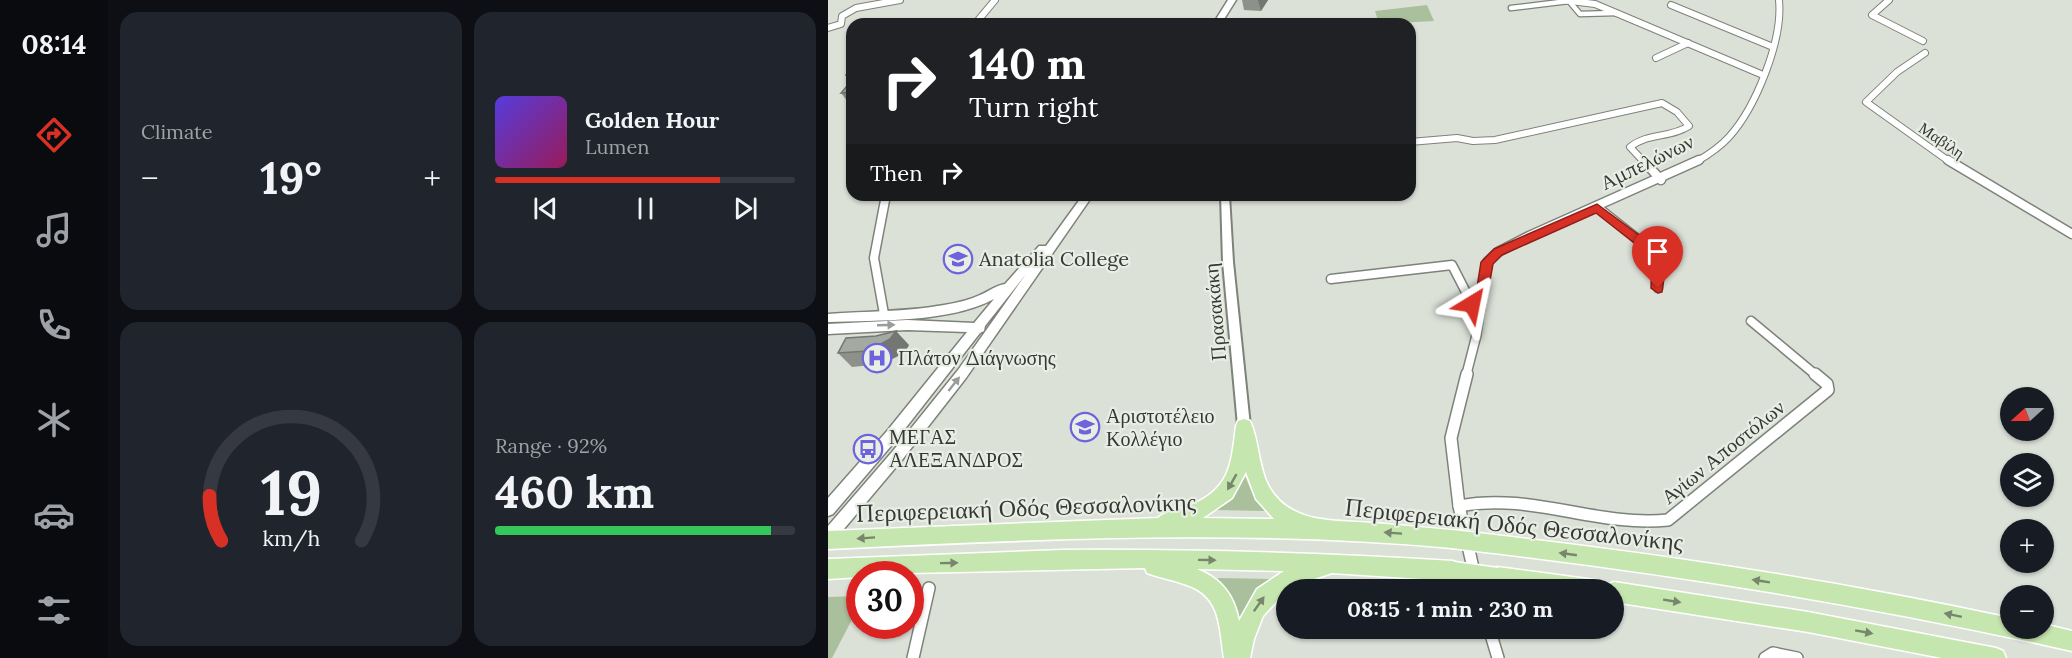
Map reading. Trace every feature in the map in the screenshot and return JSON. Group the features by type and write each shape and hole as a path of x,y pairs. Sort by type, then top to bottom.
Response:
{"highway":[{"path":"1140,526 1195,513 1225,493 1237,474 1244,426"},
{"path":"1244,426 1249,436 1255,480 1267,502 1300,523 1323,529"},
{"name":"Περιφερειακή Οδός Θεσσαλονίκης","path":"828,538 1023,528 1140,526 1323,529 1452,538 1744,578 1900,604 2000,625"},
{"path":"1134,561 1197,577 1214,588 1229,614 1234,658"},
{"path":"828,569 936,564 1134,561 1355,564 1453,571 1512,579"},
{"path":"1240,658 1249,619 1272,588 1314,571 1355,564"},
{"path":"1624,594 1808,622 1996,658"},
{"name":"Περιφερειακή Οδός Θεσσαλονίκης","path":"2054,637 2072,641"}],"main road":[{"path":"1220,18 1232,0"},
{"path":"828,538 940,402 1083,201"},
{"path":"828,509 892,435 985,315 1058,234"},
{"path":"828,318 955,308 999,291 1018,276"},
{"path":"922,311 1002,316"},
{"path":"828,330 907,325 993,329"}],"street":[{"path":"828,28 841,24 842,16 850,10 900,0"},
{"path":"980,18 995,0"},
{"path":"1562,0 1592,3 1763,75"},
{"name":"Αμπελώνων","path":"1476,579 1459,506 1452,462 1452,429 1476,337 1487,262 1498,252 1701,160 1730,137 1740,124 1763,75 1781,21 1779,0"},
{"path":"1889,0 1872,15 1923,41"},
{"path":"1511,8 1569,1 1581,14 1616,13"},
{"path":"1671,5 1773,47"},
{"path":"1656,58 1688,43"},
{"name":"Μαβίλη","path":"1925,53 1897,72 1866,102 1930,150 2072,234"},
{"path":"1416,141 1457,138 1473,141 1495,140 1662,103 1677,112 1689,126 1684,131 1645,139 1630,147 1661,180"},
{"path":"884,314 884,303 874,255 885,201"},
{"name":"Πρασακάκη","path":"1225,201 1228,262 1244,426"},
{"path":"1597,207 1658,255 1660,264 1658,288"},
{"path":"1331,279 1452,265 1470,300 1479,311"},
{"name":"Αγίων Αποστόλων","path":"1459,506 1492,499 1609,521 1644,524 1668,520 1828,390 1827,384 1751,321"},
{"path":"914,658 929,588"},
{"path":"1492,639 1498,658"},
{"path":"1769,655 1797,658"}],"green space":[{"path":"1427,5 1434,21 1416,22 1416,18 1377,18 1375,11"},
{"path":"1244,474 1254,497 1266,511 1215,510 1224,502"},
{"path":"1218,579 1272,579 1239,622 1228,592"},
{"path":"846,596 846,631 832,658 828,658 828,597"}],"building":[{"path":"896,331 890,339 868,351 838,353 846,338 876,336"}],"place":[{"name":"Anatolia College","path":"958,259"},
{"name":"Πλάτον Διάγνωσης","path":"877,358"},
{"name":"Αριστοτέλειο Κολλέγιο","path":"1085,427"},
{"name":"ΜΕΓΑΣ ΑΛΕΞΑΝΔΡΟΣ","path":"868,449"}],"route":[{"path":"1472,304 1479,311 1487,262 1498,252 1542,230 1597,207 1658,255 1660,264 1658,288"}]}
